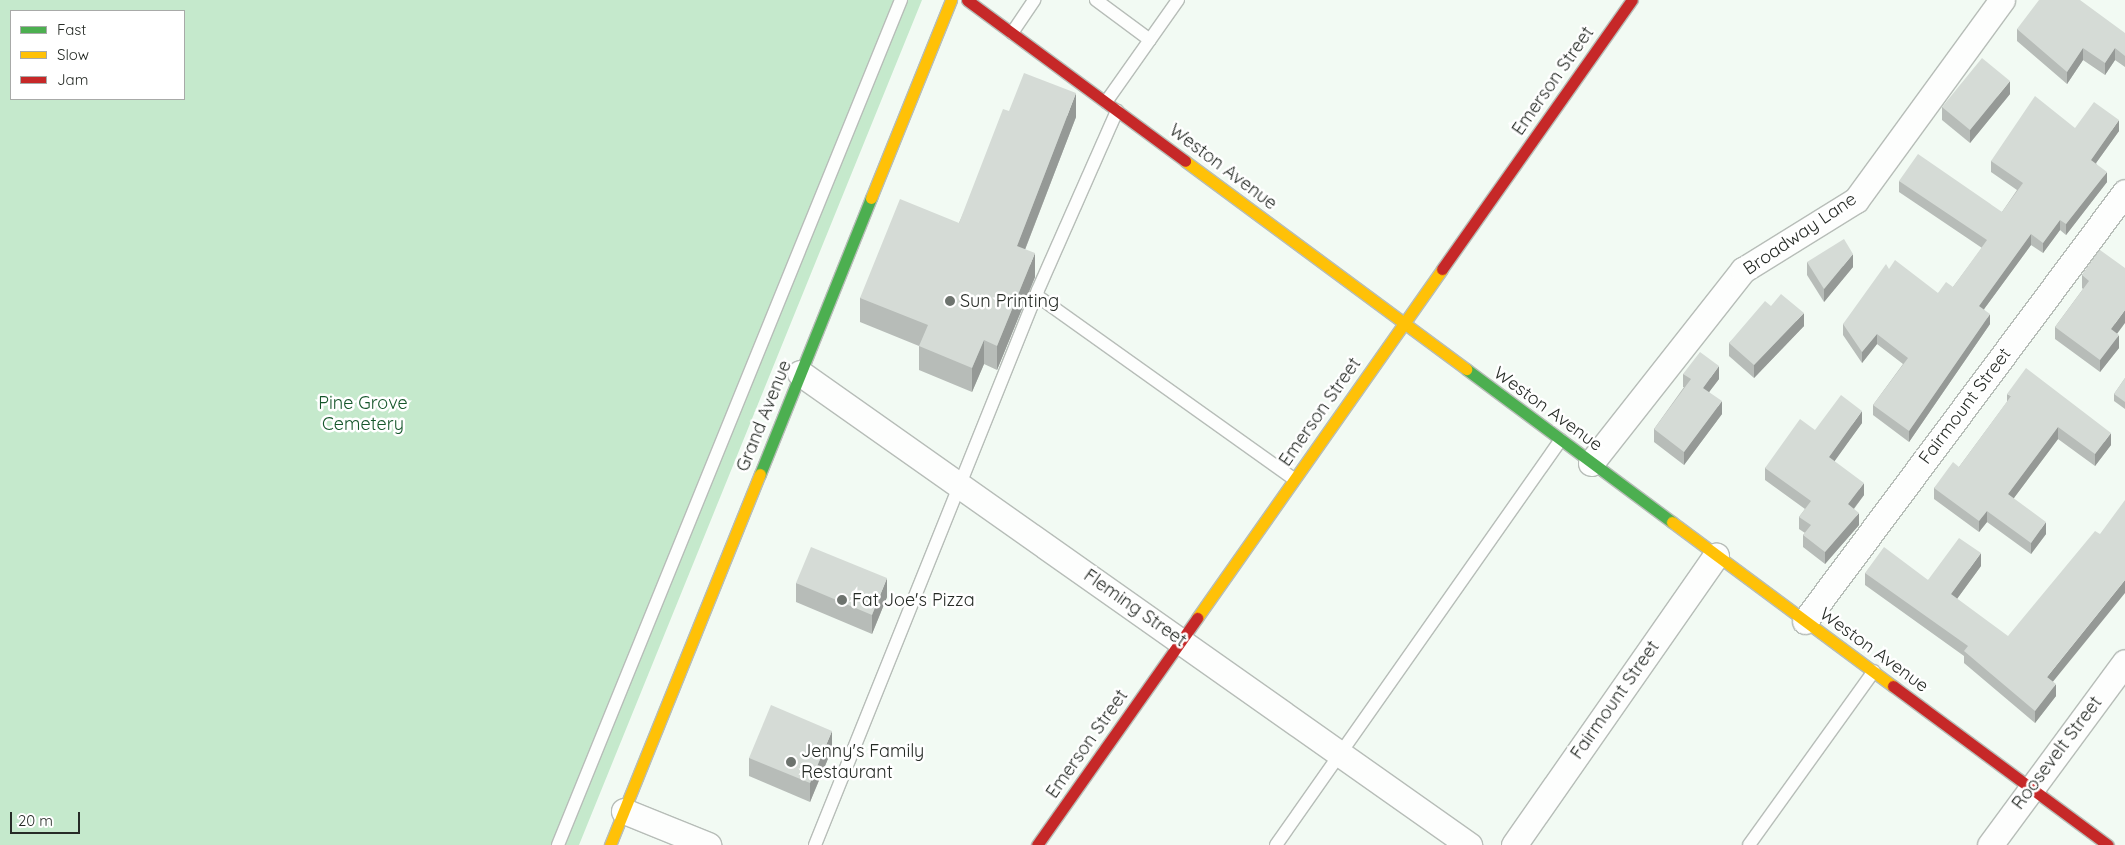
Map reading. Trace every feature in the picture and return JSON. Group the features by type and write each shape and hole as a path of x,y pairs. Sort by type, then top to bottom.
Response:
{"street":[{"name":"Grand Avenue","path":"610,845 951,0"},
{"name":"Weston Avenue","path":"967,0 2108,845"},
{"name":"Emerson Street","path":"1037,845 1632,0"},
{"name":"Broadway Lane","path":"1591,462 1743,270 1856,200 2002,0"},
{"name":"Fairmount Street","path":"1805,621 2125,192"},
{"name":"Fleming Street","path":"800,373 960,483 1469,845"},
{"name":"Fairmount Street","path":"1514,845 1716,555"},
{"name":"Roosevelt Street","path":"1990,845 2125,662"},
{"path":"624,810 708,845"}],"lane":[{"path":"558,845 902,0"},
{"path":"1012,33 1034,0"},
{"path":"1096,0 1150,40"},
{"path":"1106,102 1178,0"},
{"path":"814,845 1036,295 1117,111"},
{"path":"1036,295 1294,479"},
{"path":"1276,845 1561,440"},
{"path":"1749,845 1874,671"}],"green space":[{"name":"Pine Grove Cemetery","path":"0,0 922,0 579,845 0,845"}],"building":[{"path":"2039,0 2080,0 2125,33 2125,56 2115,48 2105,63 2083,48 2067,72 2017,29"},
{"path":"1982,58 2010,81 1970,130 1942,107"},
{"path":"1024,73 1076,93 1017,246 1035,253 997,346 984,340 972,368 919,346 928,325 860,298 900,199 959,223 1003,109 1009,111"},
{"path":"2035,96 2075,128 2094,102 2119,120 2091,160 2107,172 2066,224 2060,220 2043,243 2031,234 1979,306 1990,314 1909,431 1873,405 1908,358 1877,334 1862,352 1843,324 1886,264 1889,269 1895,260 1938,293 1946,282 1953,287 1987,240 1899,181 1918,154 2002,212 2023,183 1991,161"},
{"path":"1844,239 1853,254 1824,289 1807,262"},
{"path":"2100,250 2125,268 2125,310 2111,329 2119,335 2100,360 2055,327 2089,281 2082,275"},
{"path":"1781,294 1804,313 1754,365 1729,343 1765,301 1771,306"},
{"path":"1700,352 1719,366 1703,388 1722,401 1684,452 1654,429 1691,379 1683,374"},
{"path":"2026,368 2111,433 2095,454 2058,427 2008,494 2046,522 2031,543 1987,511 1979,521 1934,488 1953,462 1959,467 2011,396 2007,394"},
{"path":"2125,378 2125,402 2114,394"},
{"path":"1841,395 1862,411 1829,457 1864,483 1848,504 1859,513 1825,552 1803,535 1811,525 1799,517 1811,501 1765,468 1800,419 1815,430"},
{"path":"2125,500 2125,580 2047,677 2056,684 2035,711 1964,651 1968,646 1865,573 1884,547 1928,580 1959,538 1981,553 1951,594 2008,636 2095,531 2100,534"},
{"path":"811,547 887,578 872,615 796,583"},
{"name":"Jenny's Family Restaurant","path":"771,705 832,731 810,783 749,758"}],"traffic: fast":[{"path":"760,474 871,198"},
{"path":"1466,369 1672,522"}],"traffic: slow":[{"path":"871,198 951,0"},
{"path":"1185,161 1466,369"},
{"path":"1197,618 1442,269"},
{"path":"610,845 760,474"},
{"path":"1672,522 1893,686"}],"traffic: jam":[{"path":"967,0 1185,161"},
{"path":"1442,269 1632,0"},
{"path":"1037,845 1197,618"},
{"path":"1893,686 2108,845"}],"place":[{"name":"Sun Printing","path":"950,301"},
{"name":"Fat Joe's Pizza","path":"842,600"},
{"name":"Jenny's Family Restaurant","path":"791,762"}]}
